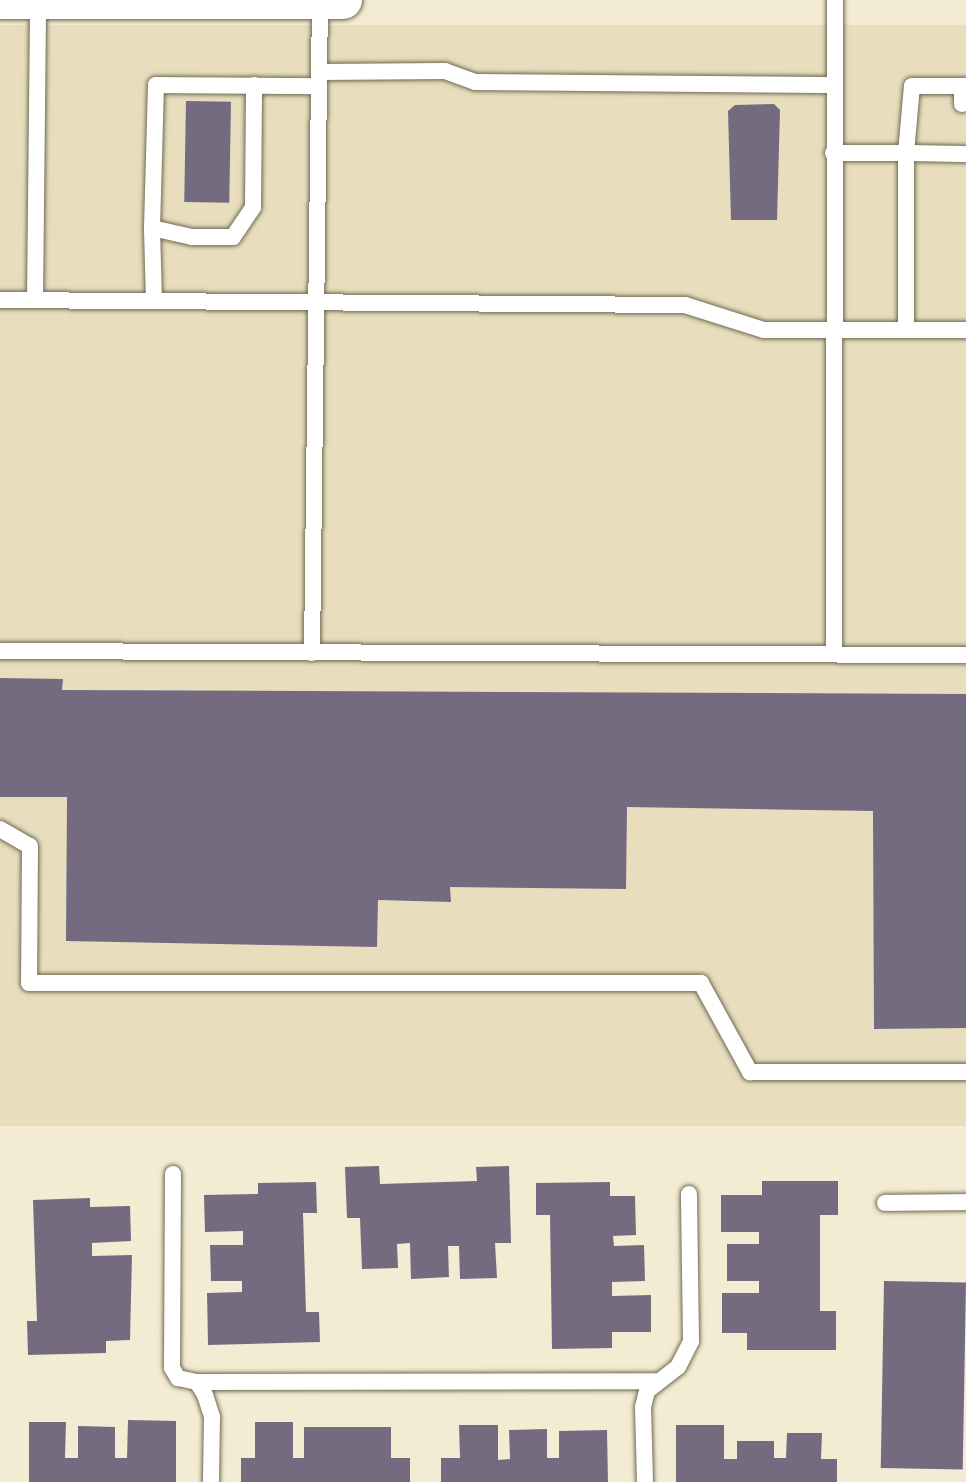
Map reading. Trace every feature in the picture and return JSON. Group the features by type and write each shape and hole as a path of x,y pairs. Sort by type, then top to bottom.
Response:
{"main road":[{"path":"0,0 343,0"}],"lane":[{"path":"35,300 38,0"},
{"path":"312,653 320,0"},
{"path":"834,654 835,0"},
{"path":"154,301 152,228 156,85 254,85 445,71 475,82 833,85"},
{"path":"152,228 192,237 233,237 253,207 254,85"},
{"path":"906,329 906,153 912,86 964,86 962,104"},
{"path":"833,153 963,150"},
{"path":"0,300 685,305 764,330 966,330"},
{"path":"0,652 966,655"},
{"path":"0,829 30,846 29,983 701,984 750,1072 966,1072"},
{"path":"173,1174 172,1368 178,1378 197,1382 658,1381"},
{"path":"645,1482 643,1407 647,1391 678,1367 691,1341 689,1194"},
{"path":"886,1203 966,1202"},
{"path":"197,1382 212,1417 211,1482"}],"shaded area":[{"path":"0,25 966,25 966,1126 0,1126"}],"building":[{"path":"186,101 231,102 229,203 184,202"},
{"path":"774,104 780,110 777,220 731,220 728,111 735,105"},
{"path":"0,678 63,679 62,690 966,694 966,1028 874,1029 873,811 627,807 626,889 450,887 451,902 378,900 377,947 66,941 67,797 0,797"},
{"path":"379,1166 380,1184 477,1181 476,1167 509,1166 511,1243 495,1243 497,1278 460,1279 459,1246 448,1246 449,1277 411,1279 410,1243 397,1244 398,1268 362,1269 360,1218 347,1218 345,1167"},
{"path":"762,1181 838,1181 838,1215 820,1215 820,1311 836,1311 836,1350 747,1350 747,1333 722,1333 722,1293 759,1293 759,1281 727,1281 727,1244 759,1244 759,1232 721,1232 721,1195 762,1195"},
{"path":"316,1182 317,1213 303,1213 306,1312 319,1312 320,1342 208,1345 207,1293 242,1292 242,1281 211,1281 210,1245 243,1245 243,1231 205,1232 204,1195 258,1194 258,1183"},
{"path":"610,1182 610,1196 635,1196 636,1235 613,1236 614,1246 644,1245 645,1281 612,1282 612,1296 651,1295 651,1332 612,1332 612,1348 552,1349 550,1215 536,1215 536,1183"},
{"path":"90,1198 90,1207 130,1206 131,1241 92,1243 92,1256 132,1255 130,1340 106,1341 106,1353 28,1355 27,1321 37,1321 33,1200"},
{"path":"884,1281 966,1282 963,1469 881,1468"},
{"path":"128,1420 176,1421 176,1482 29,1482 29,1422 66,1422 65,1458 78,1458 78,1426 115,1427 115,1458 127,1458"},
{"path":"255,1422 293,1422 293,1458 304,1458 304,1427 391,1427 391,1458 410,1458 410,1482 241,1482 241,1458 255,1458"},
{"path":"459,1425 498,1425 498,1460 510,1459 509,1430 547,1429 547,1458 559,1458 559,1431 607,1430 608,1482 441,1482 441,1458 460,1458"},
{"path":"676,1425 724,1425 724,1459 737,1459 737,1441 774,1441 774,1458 786,1458 787,1433 822,1433 821,1459 837,1459 837,1482 676,1482"}]}
